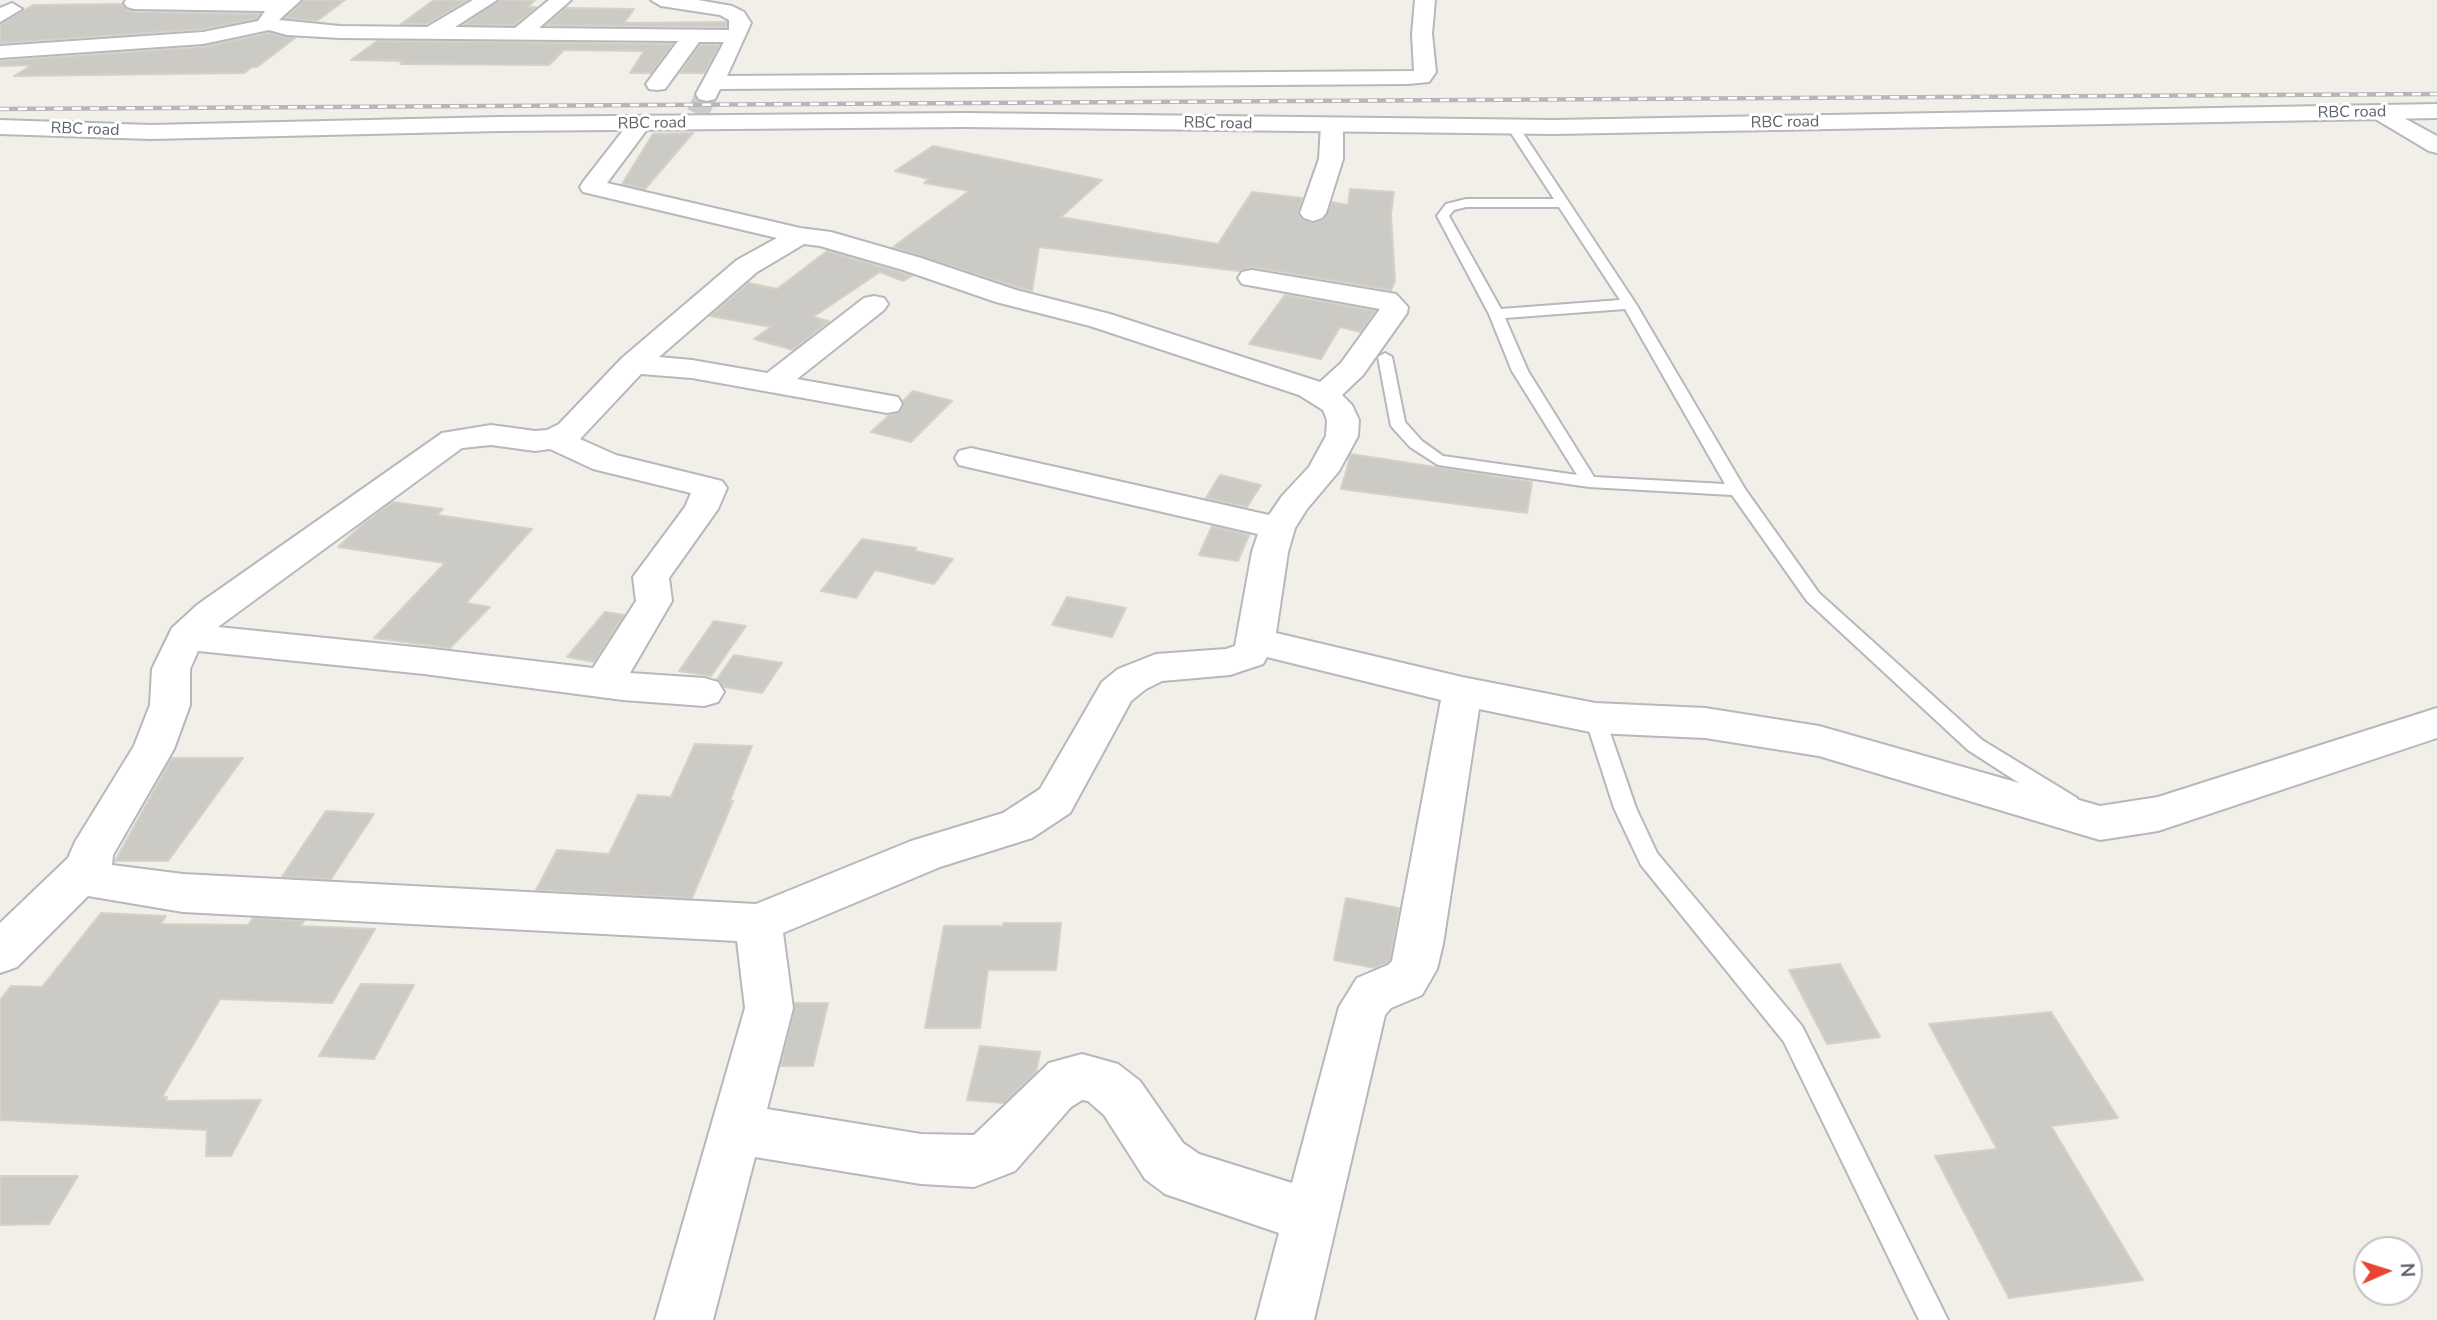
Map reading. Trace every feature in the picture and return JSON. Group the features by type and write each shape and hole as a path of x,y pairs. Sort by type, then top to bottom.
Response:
{"street":[{"path":"139,0 134,3 286,3"},
{"path":"433,32 487,0"},
{"path":"520,34 561,0"},
{"path":"661,0 725,10 737,16 741,23 702,104 1421,77 1425,72 1422,34 1425,0"},
{"path":"270,24 267,20 286,3"},
{"path":"0,52 203,38 270,24 287,29 737,36"},
{"path":"656,84 693,36"},
{"name":"RBC road","path":"0,127 151,132 499,124 640,124 702,104 964,120 1513,127 2437,111"},
{"path":"2381,112 2437,146"},
{"path":"640,124 592,187 800,236 822,238 912,264 1006,296 1100,320 1310,389 1336,405 1343,420 1342,436 1323,471 1294,503 1278,528 1270,552 1258,616 1257,642 1249,655 1230,662 1156,668 1124,686 1116,692 1055,801 1017,826 927,853 758,923 183,893 98,881 90,865 91,854 153,750 170,705 171,668 184,637 210,614 453,440 491,435 535,441 554,439 570,431 633,364 747,266 800,236"},
{"path":"1313,213 1331,159 1332,125"},
{"path":"1252,278 1386,300 1394,307 1393,313 1352,369 1322,397"},
{"path":"773,383 874,304"},
{"path":"633,364 692,369 887,404"},
{"path":"554,439 605,462 710,488 701,509 651,577 654,601 603,684"},
{"path":"971,458 1278,528"},
{"path":"184,637 603,684 704,692"},
{"path":"1257,642 1462,691 1595,718 1705,723 1819,741 2100,823 2158,814 2437,723"},
{"path":"1285,1320 1363,1007 1374,993 1405,979 1416,956 1462,691"},
{"path":"0,953 90,865"},
{"path":"684,1320 769,1008 758,923"},
{"path":"736,1129 921,1158 974,1161 996,1153 1053,1090 1067,1079 1082,1077 1100,1080 1122,1098 1164,1161 1184,1176 1312,1216"}],"lane":[{"path":"1513,127 1629,304 1737,490 1813,597 1975,745 2100,823"},
{"path":"1561,203 1466,203 1450,207 1443,216 1496,314 1520,371 1589,482"},
{"path":"1496,314 1629,304"},
{"path":"1385,356 1397,423 1416,444 1438,460 1589,482 1737,490"},
{"path":"1595,718 1625,807 1649,859 1793,1034 1934,1320"}],"building":[{"path":"304,0 345,0 317,21 285,18"},
{"path":"434,0 468,0 426,24 401,24"},
{"path":"499,0 535,0 528,7 536,7 514,25 464,25"},
{"path":"122,4 126,10 134,12 260,14 256,19 203,29 0,43 0,24 33,5"},
{"path":"566,8 634,9 624,23 726,22 726,27 546,25"},
{"path":"269,33 295,38 257,67 244,73 14,76 32,65 0,66 0,61 203,47"},
{"path":"377,41 673,44 651,73 630,73 644,51 564,50 549,65 400,64 403,61 351,60"},
{"path":"700,45 720,45 704,73 680,73"},
{"path":"693,133 645,189 622,184 653,134"},
{"path":"933,146 1102,180 1061,217 1218,244 1252,192 1302,198 1298,215 1303,220 1314,223 1324,220 1332,202 1348,205 1350,189 1394,192 1391,214 1395,281 1391,290 1252,267 1239,271 1039,247 1032,291 1017,287 893,247 969,191 924,183 929,179 895,171"},
{"path":"827,251 912,276 903,281 880,272 813,317 829,321 793,350 754,339 771,327 710,316 749,283 777,289"},
{"path":"1285,295 1375,311 1360,332 1340,327 1321,359 1249,344"},
{"path":"913,391 952,401 911,442 871,432 888,416 900,412 903,401"},
{"path":"1351,454 1532,482 1527,513 1341,489"},
{"path":"1220,475 1261,485 1247,507 1206,498"},
{"path":"393,502 443,509 437,515 532,529 466,603 490,607 450,648 374,638 445,563 338,547"},
{"path":"1212,526 1249,535 1238,561 1199,555"},
{"path":"862,539 916,548 915,551 953,559 934,584 875,570 856,598 821,591"},
{"path":"1067,597 1126,608 1112,637 1052,625"},
{"path":"605,612 624,615 594,662 567,657"},
{"path":"714,621 746,626 711,676 679,671"},
{"path":"734,655 782,663 762,693 724,687 717,679"},
{"path":"695,744 752,746 730,800 733,801 692,898 536,890 557,850 609,854 638,795 671,797"},
{"path":"172,758 243,758 168,861 115,861"},
{"path":"326,811 374,814 331,879 282,877"},
{"path":"1346,898 1399,908 1390,960 1387,963 1375,968 1334,960"},
{"path":"101,913 166,916 161,924 248,925 253,918 304,921 301,926 375,929 332,1003 220,999 162,1097 167,1097 165,1101 261,1100 231,1156 206,1156 207,1130 0,1120 0,1000 11,986 42,987"},
{"path":"1003,923 1061,923 1056,970 988,970 980,1028 925,1028 944,926 1003,926"},
{"path":"1840,964 1880,1037 1827,1044 1789,970"},
{"path":"361,984 414,985 374,1059 319,1056"},
{"path":"795,1003 828,1003 813,1066 781,1066"},
{"path":"2051,1012 2118,1118 2051,1126 2143,1280 2009,1298 1935,1156 1997,1149 1929,1024"},
{"path":"980,1046 1040,1052 1036,1072 1004,1103 967,1100"},
{"path":"0,1176 78,1176 49,1224 0,1225"}],"tunnel":[{"path":"697,114 707,94"}],"railway":[{"path":"0,109 2437,94"}]}
